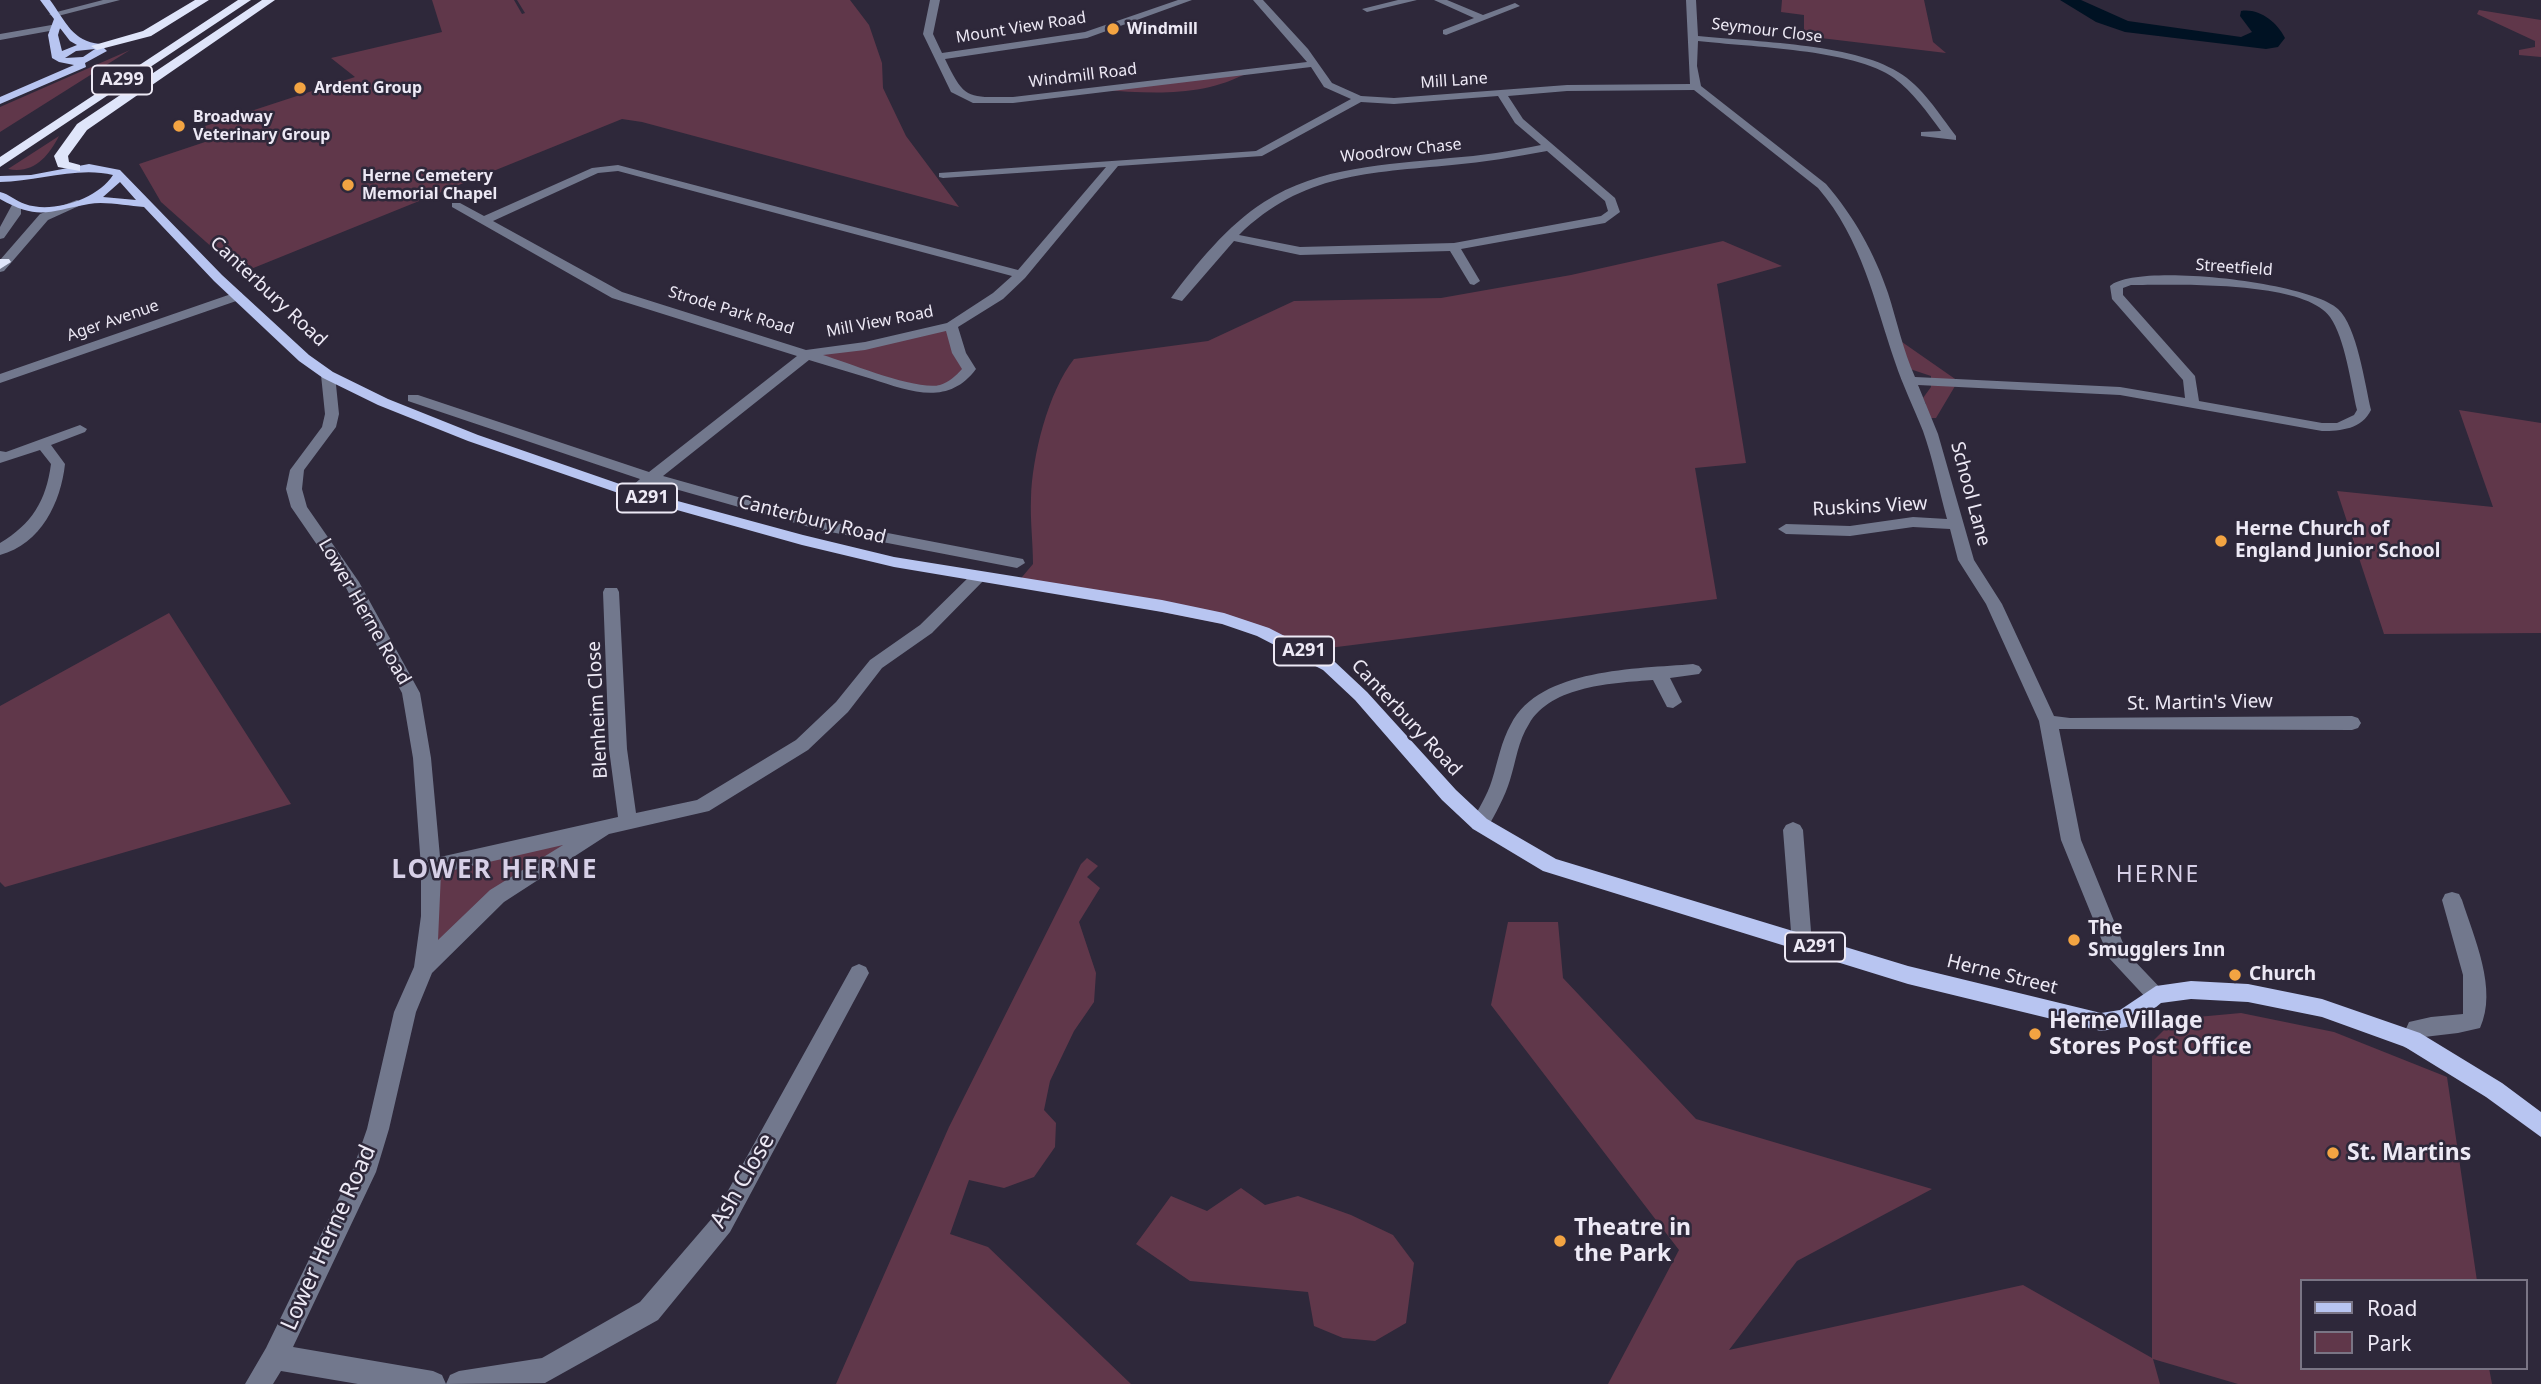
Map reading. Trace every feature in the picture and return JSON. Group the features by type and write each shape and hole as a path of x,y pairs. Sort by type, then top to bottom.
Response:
{"highway":[{"name":"A299","path":"92,46 147,34 203,0"},
{"name":"A299","path":"16,136 224,0"},
{"name":"A299","path":"0,163 244,0"},
{"name":"A299","path":"75,168 63,164 61,156 82,127 269,0"},
{"path":"238,31 238,25 257,8"}],"main road":[{"path":"45,0 57,22 73,39 102,51 89,58 68,62 58,58"},
{"path":"57,22 58,58"},
{"path":"0,92 49,70 58,58 92,46"},
{"path":"0,101 88,62 89,58"},
{"path":"0,179 48,175 75,168 106,168 118,176 111,188 81,202"},
{"name":"Canterbury Road","path":"118,176 283,341 328,374 383,402 473,438 632,493 802,541 1224,619 1296,647 1329,666 1362,696 1449,795 1480,824"},
{"path":"0,195 36,209 104,199 145,204"},
{"name":"Herne Street","path":"1480,824 1550,864 1915,977 2101,1022 2125,1019 2156,995 2191,990 2248,993 2322,1009 2412,1040 2494,1090 2541,1126"}],"street":[{"path":"0,37 57,22 115,0"},
{"name":"Windmill Road","path":"935,0 928,34 956,90 973,100 987,102 1314,64"},
{"name":"Mount View Road","path":"938,57 1087,35 1187,0"},
{"name":"Mill Lane","path":"1258,0 1286,28 1328,85 1359,99 1394,101 1567,88 1696,87"},
{"path":"1367,9 1412,0"},
{"path":"1439,0 1482,18"},
{"path":"1691,0 1689,7 1693,38 1690,60 1696,87"},
{"path":"1446,32 1515,6"},
{"name":"Seymour Close","path":"1693,38 1837,56 1894,73 1950,136 1925,134"},
{"name":"Seymour Close","path":"1837,56 1839,42"},
{"name":"School Lane","path":"1696,87 1803,169 1836,202 1863,248 1881,291 1893,340 1931,434 1966,560 1994,604 2048,721 2071,840 2119,958 2156,995"},
{"path":"1233,237 1300,251 1454,247 1605,219 1614,212 1611,200 1519,121 1501,93"},
{"path":"943,175 975,168 1258,154 1359,99"},
{"name":"Woodrow Chase","path":"1177,298 1233,237 1268,205 1336,173 1480,159 1549,148"},
{"name":"Mill View Road","path":"632,493 808,353 864,346 951,326 998,296 1021,275 1115,163"},
{"path":"484,220 596,170 618,168 1021,275"},
{"path":"1,265 44,217 81,202"},
{"path":"0,235 15,214 16,203"},
{"name":"Strode Park Road","path":"456,205 618,295 914,388 928,391 948,388 969,369 959,353 951,326"},
{"path":"1454,247 1474,281"},
{"name":"Streetfield","path":"1911,381 2120,391 2192,404 2322,427 2339,427 2351,423 2360,418 2364,410 2336,313 2314,300 2269,287 2121,282 2115,289 2117,296 2190,379 2192,404"},
{"name":"Ager Avenue","path":"0,379 237,296"},
{"name":"Lower Herne Road","path":"258,1384 275,1357 363,1172 378,1129 405,1012 424,967 431,916 422,758 411,693 351,582 299,507 294,489 296,470 329,427 332,414 327,390 328,374"},
{"name":"Canterbury Road","path":"414,398 650,479 820,525 987,552 1017,563"},
{"path":"1,457 80,429"},
{"path":"0,550 16,541 45,515 56,487 58,464 43,444"},
{"name":"Ruskins View","path":"1786,529 1850,531 1913,522 1956,524"},
{"name":"Lower Herne Road","path":"430,867 702,806 802,745 842,707 876,664 926,629 980,576"},
{"name":"Blenheim Close","path":"611,593 618,748 628,824"},
{"path":"1480,824 1500,782 1506,754 1525,715 1542,699 1566,688 1693,670"},
{"path":"1659,674 1673,702"},
{"name":"St. Martin's View","path":"2048,721 2070,726 2352,723"},
{"name":"Lower Herne Road","path":"424,967 497,896 602,830"},
{"path":"1793,831 1802,944"},
{"path":"2412,1040 2417,1029 2429,1025 2459,1025 2472,1021 2476,1006 2474,971 2452,900"},
{"name":"Ash Close","path":"459,1384 546,1377 649,1311 722,1224 859,973"},
{"path":"275,1357 433,1384"}],"green space":[{"path":"432,0 514,0 522,14 525,13 517,0 850,0 869,25 882,63 883,88 906,136 959,207 642,122 622,119 241,273 161,202 139,164 211,140 196,129 355,77 331,58 442,32"},
{"path":"1782,0 1924,0 1933,42 1946,53 1804,36 1804,15 1781,12"},
{"path":"2479,10 2541,20 2541,57 2519,55 2519,50 2535,47 2535,41 2477,14"},
{"path":"130,50 0,132 0,107"},
{"path":"1249,72 1213,86 1194,90 1100,90"},
{"path":"59,136 45,157 33,166 8,169"},
{"path":"1723,241 1782,266 1717,284 1746,463 1695,468 1717,599 1321,649 1296,647 1263,632 1017,583 1033,564 1031,498 1038,445 1056,389 1074,359 1208,341 1294,301 1441,298 1571,275"},
{"path":"951,326 969,369 962,379 928,391 809,353"},
{"path":"1902,342 1958,381 1936,418 1923,418 1920,406 1926,404 1923,398 1931,387 1931,376 1904,367"},
{"path":"2459,410 2541,423 2541,633 2384,634 2337,491 2493,507"},
{"path":"169,613 291,804 5,887 0,882 0,706"},
{"path":"602,830 497,896 424,967 431,867"},
{"path":"1087,858 1098,866 1087,877 1100,888 1079,922 1096,973 1094,1002 1074,1031 1050,1081 1044,1110 1056,1123 1055,1147 1034,1177 1004,1188 969,1180 950,1234 988,1247 1131,1384 836,1384 949,1127 1081,864"},
{"path":"1508,922 1558,922 1563,978 1696,1119 1932,1189 1797,1261 1729,1350 2023,1285 2152,1358 2152,1042 2175,1019 2241,1013 2334,1032 2447,1077 2477,1279 2300,1279 2300,1370 2489,1370 2492,1384 2238,1384 2153,1359 2160,1384 1608,1384 1679,1250 1491,1005"},
{"path":"1241,1188 1265,1205 1298,1196 1351,1215 1393,1235 1414,1263 1406,1323 1375,1341 1343,1338 1314,1326 1308,1292 1190,1281 1136,1244 1171,1196 1207,1211"}],"water":[{"path":"2060,0 2081,0 2128,21 2241,37 2252,32 2240,16 2241,11 2254,12 2272,22 2285,38 2278,47 2266,49 2125,32 2096,22"}],"place":[{"name":"Windmill","path":"1113,29"},
{"name":"Ardent Group","path":"300,88"},
{"name":"Broadway Veterinary Group","path":"179,126"},
{"name":"Herne Cemetery Memorial Chapel","path":"348,185"},
{"name":"Herne Church of England Junior School","path":"2221,541"},
{"name":"The Smugglers Inn","path":"2074,940"},
{"name":"Church","path":"2235,975"},
{"name":"Herne Village Stores Post Office","path":"2035,1034"},
{"name":"St. Martins","path":"2333,1153"},
{"name":"Theatre in the Park","path":"1560,1241"}],"district":[{"name":"LOWER HERNE","path":"495,871"},
{"name":"HERNE","path":"2158,875"}]}
